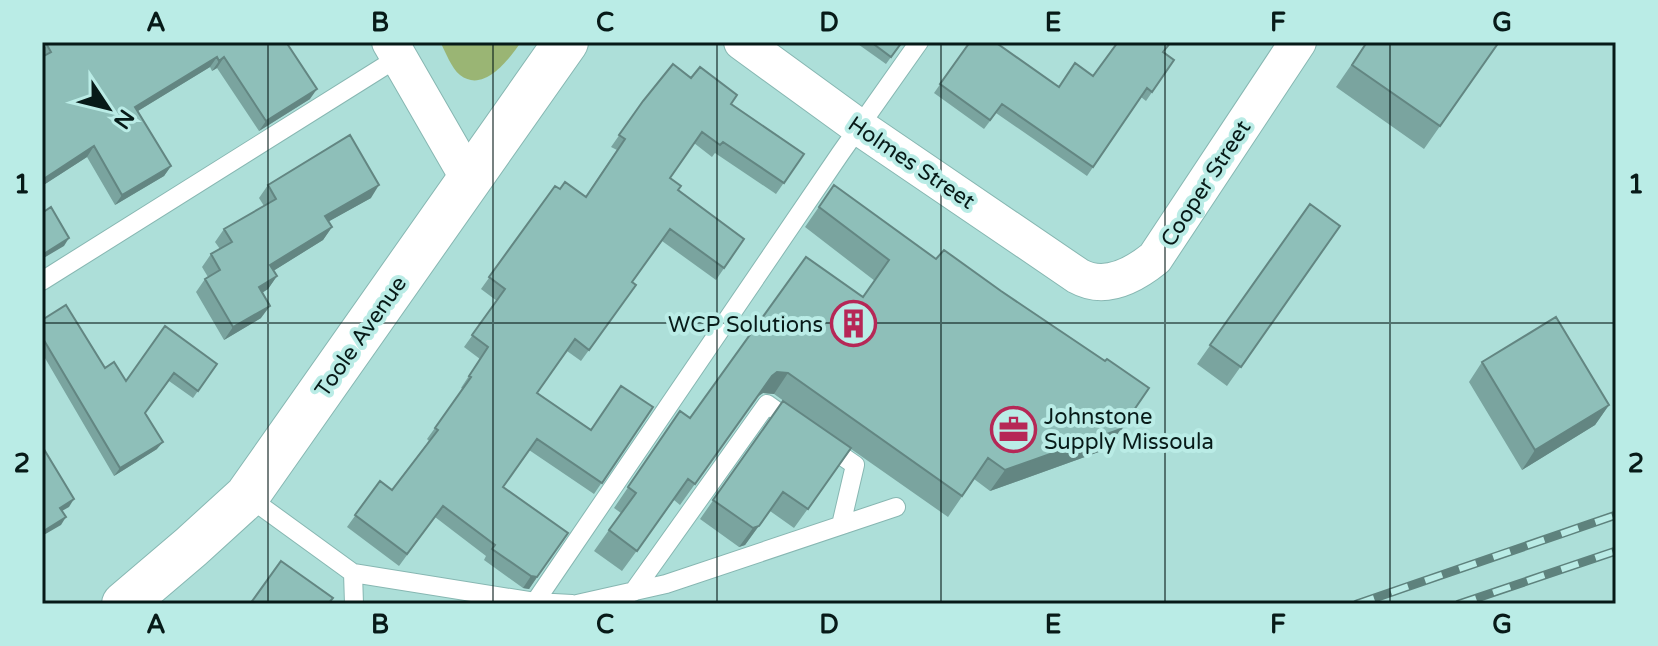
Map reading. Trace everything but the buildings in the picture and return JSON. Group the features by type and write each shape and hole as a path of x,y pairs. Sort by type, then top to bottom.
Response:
{"street":[{"name":"Toole Avenue","path":"124,604 247,496 566,42"},
{"name":"Holmes Street","path":"742,42 859,127 1084,279"},
{"name":"Cooper Street","path":"1084,279 1100,282 1117,280 1137,272 1155,258 1298,42"},
{"path":"395,50 470,181"}],"lane":[{"path":"535,602 919,42"},
{"path":"42,281 395,50"},
{"path":"633,592 767,404 855,465 841,525"},
{"path":"247,496 353,573 535,602 574,604 666,584 896,507"},
{"path":"353,573 354,604"}],"green space":[{"path":"440,42 521,42 495,72 478,80 469,80 457,72"}],"railway":[{"path":"1357,604 1616,515"},
{"path":"1459,604 1616,551"}],"place":[{"name":"WCP Solutions","path":"854,324"},
{"name":"Johnstone Supply Missoula","path":"1013,429"}]}
